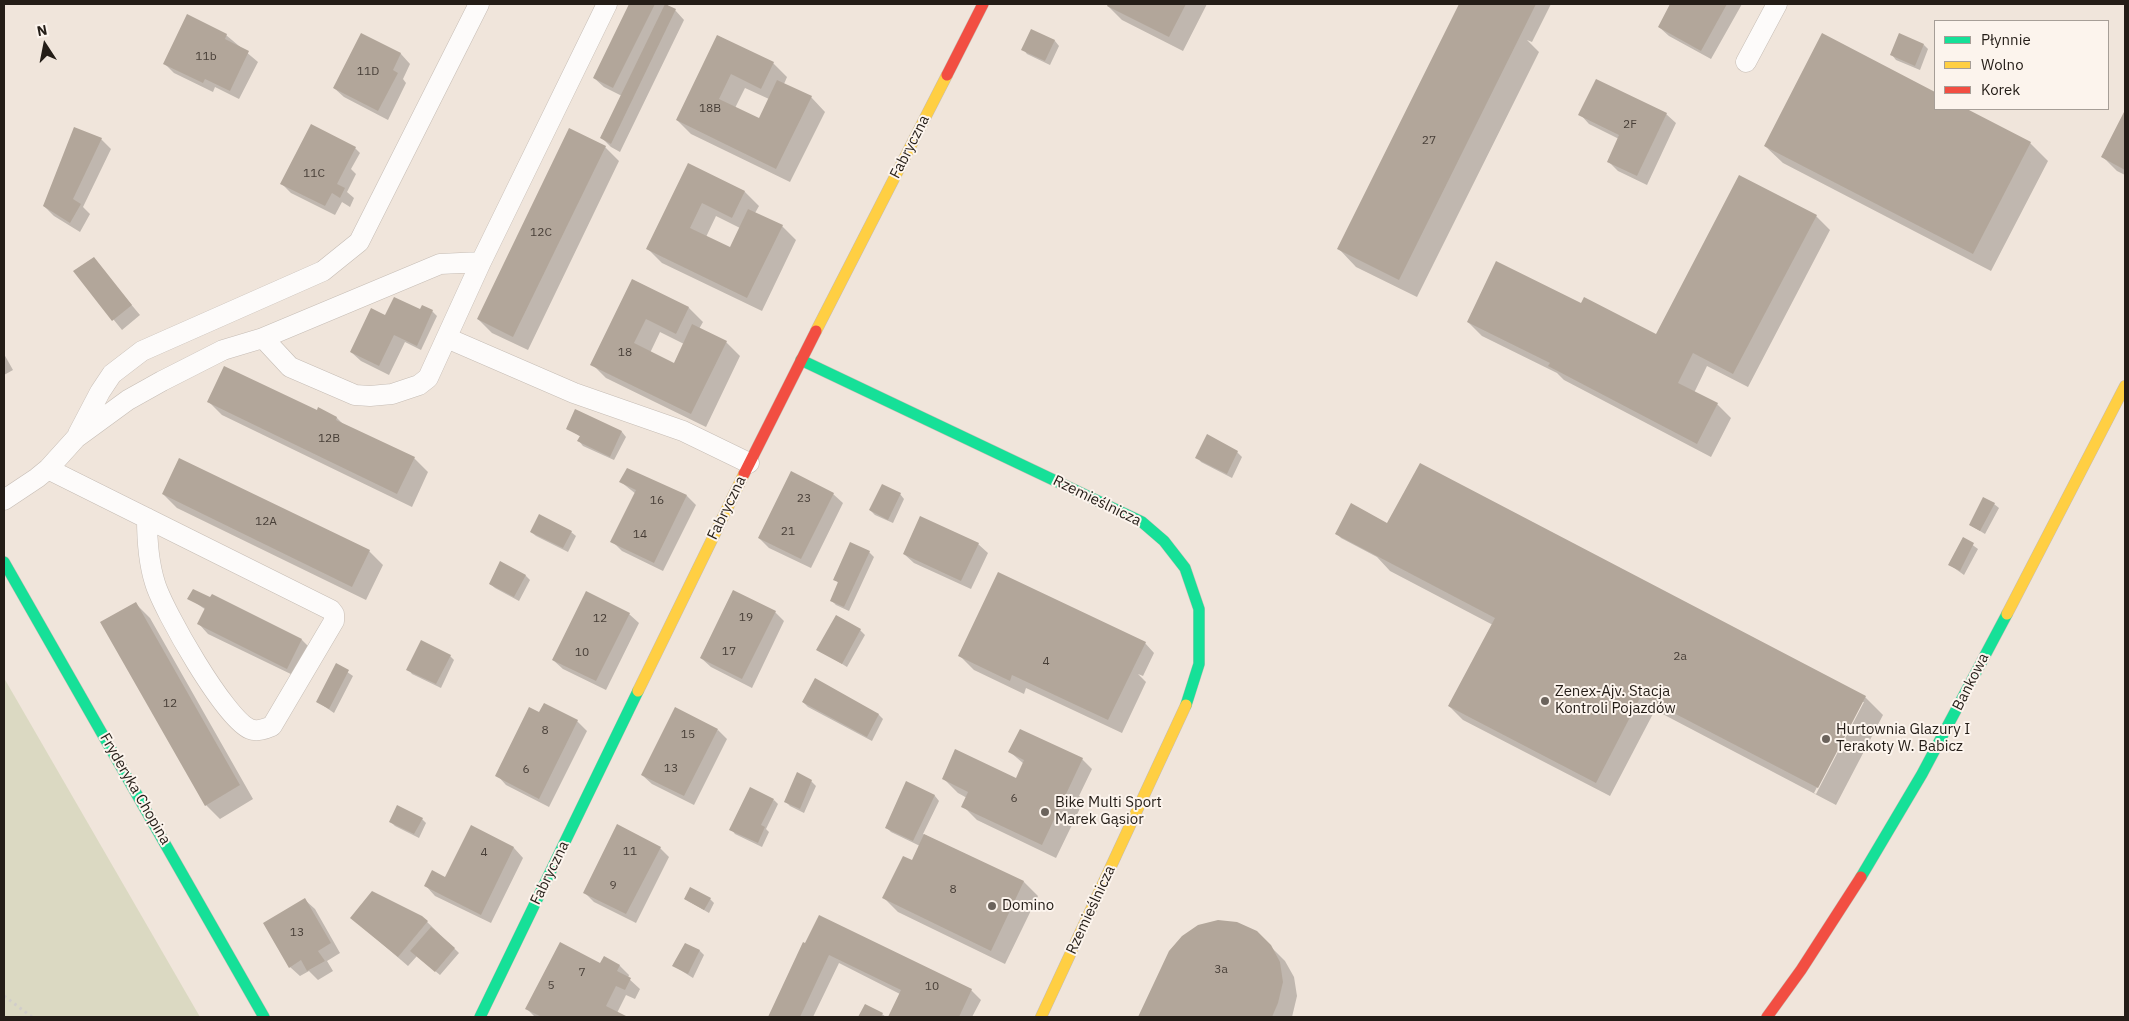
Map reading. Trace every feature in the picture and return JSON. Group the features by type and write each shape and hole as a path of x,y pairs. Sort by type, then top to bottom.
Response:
{"street":[{"name":"Fabryczna","path":"480,1017 749,463 983,4"},
{"name":"Rzemieślnicza","path":"801,360 1142,522 1164,541 1186,568 1199,609 1199,664 1186,706 1041,1017"},
{"name":"Bankowa","path":"1766,1017 1789,987 1861,879 1931,761 2125,386"},
{"name":"Fryderyka Chopina","path":"4,562 264,1017"}],"lane":[{"path":"76,438 100,392 112,374 142,351 323,270 359,242 480,4"},
{"path":"263,338 290,368 354,395 392,394 419,385 428,378 607,4"},
{"path":"1746,62 1777,4"},
{"path":"4,500 48,469 76,438 128,400 223,350 263,338 440,264 482,262"},
{"path":"447,338 574,393 683,431 749,463"},
{"path":"48,469 147,518 331,610 334,614 334,621 272,726 262,730 251,729 243,725 223,705 172,621 155,583 147,546 147,518"}],"path":[{"path":"4,996 32,1017"}],"shaded area":[{"path":"4,678 200,1017 4,1017"}],"building":[{"path":"629,4 655,4 613,88 593,78"},
{"path":"665,4 676,9 611,144 600,138"},
{"path":"1108,4 1186,4 1169,37 1107,6"},
{"path":"1459,4 1536,4 1399,280 1337,249"},
{"path":"1670,4 1727,4 1701,51 1658,27"},
{"path":"187,14 227,34 225,39 249,51 230,91 205,79 203,83 163,64"},
{"path":"1031,29 1055,40 1045,61 1021,50"},
{"path":"361,33 401,53 393,70 398,73 378,111 333,88"},
{"path":"1822,33 1934,91 1934,110 1969,110 2031,142 1973,254 1764,146"},
{"path":"1899,33 1924,44 1915,66 1890,55"},
{"path":"717,35 774,62 761,89 731,74 719,99 759,118 777,80 812,96 776,169 676,120"},
{"path":"1596,79 1667,113 1637,176 1607,162 1619,135 1578,115"},
{"path":"2125,110 2125,170 2101,157"},
{"path":"311,124 356,147 337,184 345,188 340,198 332,193 325,206 280,184"},
{"path":"74,127 102,138 73,199 81,204 70,223 43,206"},
{"path":"569,128 606,146 513,337 477,319"},
{"path":"688,163 745,191 732,218 702,203 690,228 730,247 748,209 783,225 747,298 646,249"},
{"path":"1739,175 1817,215 1733,374 1693,353 1678,383 1718,403 1697,444 1548,366 1550,363 1467,322 1496,261 1581,303 1584,297 1656,334"},
{"path":"94,257 132,305 112,321 73,271"},
{"path":"632,279 689,307 676,334 646,319 634,343 674,363 692,324 727,341 691,414 590,365"},
{"path":"394,297 420,309 422,305 433,310 417,346 394,335 379,366 350,352 371,308 385,315"},
{"path":"224,366 317,410 318,407 337,417 336,420 415,457 397,494 207,402"},
{"path":"575,409 622,431 610,457 577,441 580,436 566,429"},
{"path":"1207,434 1238,451 1227,474 1195,458"},
{"path":"179,458 370,550 352,587 162,494"},
{"path":"1420,463 1866,696 1818,788 1641,696 1596,783 1448,706 1495,618 1335,534 1351,503 1387,523"},
{"path":"627,468 687,495 654,563 610,542 636,490 619,482"},
{"path":"791,471 834,493 801,559 758,538"},
{"path":"882,484 901,493 888,520 869,510"},
{"path":"1983,497 1995,503 1980,531 1969,525"},
{"path":"539,514 572,531 563,548 530,532"},
{"path":"920,516 979,543 961,581 903,554"},
{"path":"1963,537 1974,543 1960,571 1948,565"},
{"path":"850,542 870,551 844,607 830,601 838,582 833,580"},
{"path":"500,561 526,575 514,597 489,584"},
{"path":"998,572 1146,642 1108,720 1012,675 1010,681 958,656"},
{"path":"193,589 210,597 212,594 302,639 287,669 197,624 205,608 187,599"},
{"path":"733,590 776,611 742,679 700,658"},
{"path":"586,591 630,613 596,681 552,660"},
{"path":"136,602 240,785 205,806 100,622"},
{"path":"836,615 861,629 842,664 816,650"},
{"path":"421,640 451,655 436,684 406,670"},
{"path":"336,663 349,670 329,709 316,702"},
{"path":"815,678 879,714 867,737 802,702"},
{"path":"544,703 578,720 539,799 495,776 529,707 539,712"},
{"path":"675,707 718,729 684,796 641,775"},
{"path":"1020,729 1083,758 1042,845 961,807 968,792 942,779 955,749 1016,778 1024,760 1008,752"},
{"path":"797,772 812,780 800,809 784,802"},
{"path":"906,781 935,795 913,841 885,828"},
{"path":"750,787 774,799 761,825 765,827 758,843 729,830"},
{"path":"397,805 423,818 414,834 389,822"},
{"path":"617,824 661,847 626,914 583,893"},
{"path":"471,825 514,847 481,915 424,886 432,870 445,877"},
{"path":"924,834 1024,881 991,951 882,898 903,856 912,860"},
{"path":"690,887 711,898 704,910 684,899"},
{"path":"372,891 422,916 428,921 398,957 350,918"},
{"path":"305,898 331,943 318,951 325,961 307,971 301,960 289,968 263,923"},
{"path":"819,915 972,989 959,1017 888,1017 901,990 829,955 800,1017 768,1017 803,942 805,943"},
{"path":"1218,920 1237,922 1257,931 1271,945 1280,962 1283,982 1278,1003 1272,1017 1138,1017 1169,951 1182,936 1198,925"},
{"path":"431,927 455,948 435,972 410,951"},
{"path":"560,942 600,963 604,956 620,965 617,971 631,978 625,990 616,986 606,1006 628,1017 542,1017 525,1009"},
{"path":"685,943 700,950 688,974 672,966"},
{"path":"865,1004 883,1013 881,1017 858,1017"}],"traffic: fast":[{"path":"801,360 1142,522 1164,541 1185,568 1199,609 1199,664 1186,705"},
{"path":"4,562 264,1017"},
{"path":"1861,877 1922,774 2007,614"},
{"path":"480,1017 638,691"}],"traffic: slow":[{"path":"816,331 947,75"},
{"path":"2007,614 2125,386"},
{"path":"638,691 744,474"},
{"path":"1041,1017 1186,705"}],"traffic: jam":[{"path":"947,75 983,4"},
{"path":"744,474 816,331"},
{"path":"1767,1017 1801,970 1861,877"}],"place":[{"name":"Zenex-Ajv. Stacja Kontroli Pojazdów","path":"1545,701"},
{"name":"Hurtownia Glazury I Terakoty W. Babicz","path":"1826,739"},
{"name":"Bike Multi Sport Marek Gąsior","path":"1045,812"},
{"name":"Domino","path":"992,906"}]}
